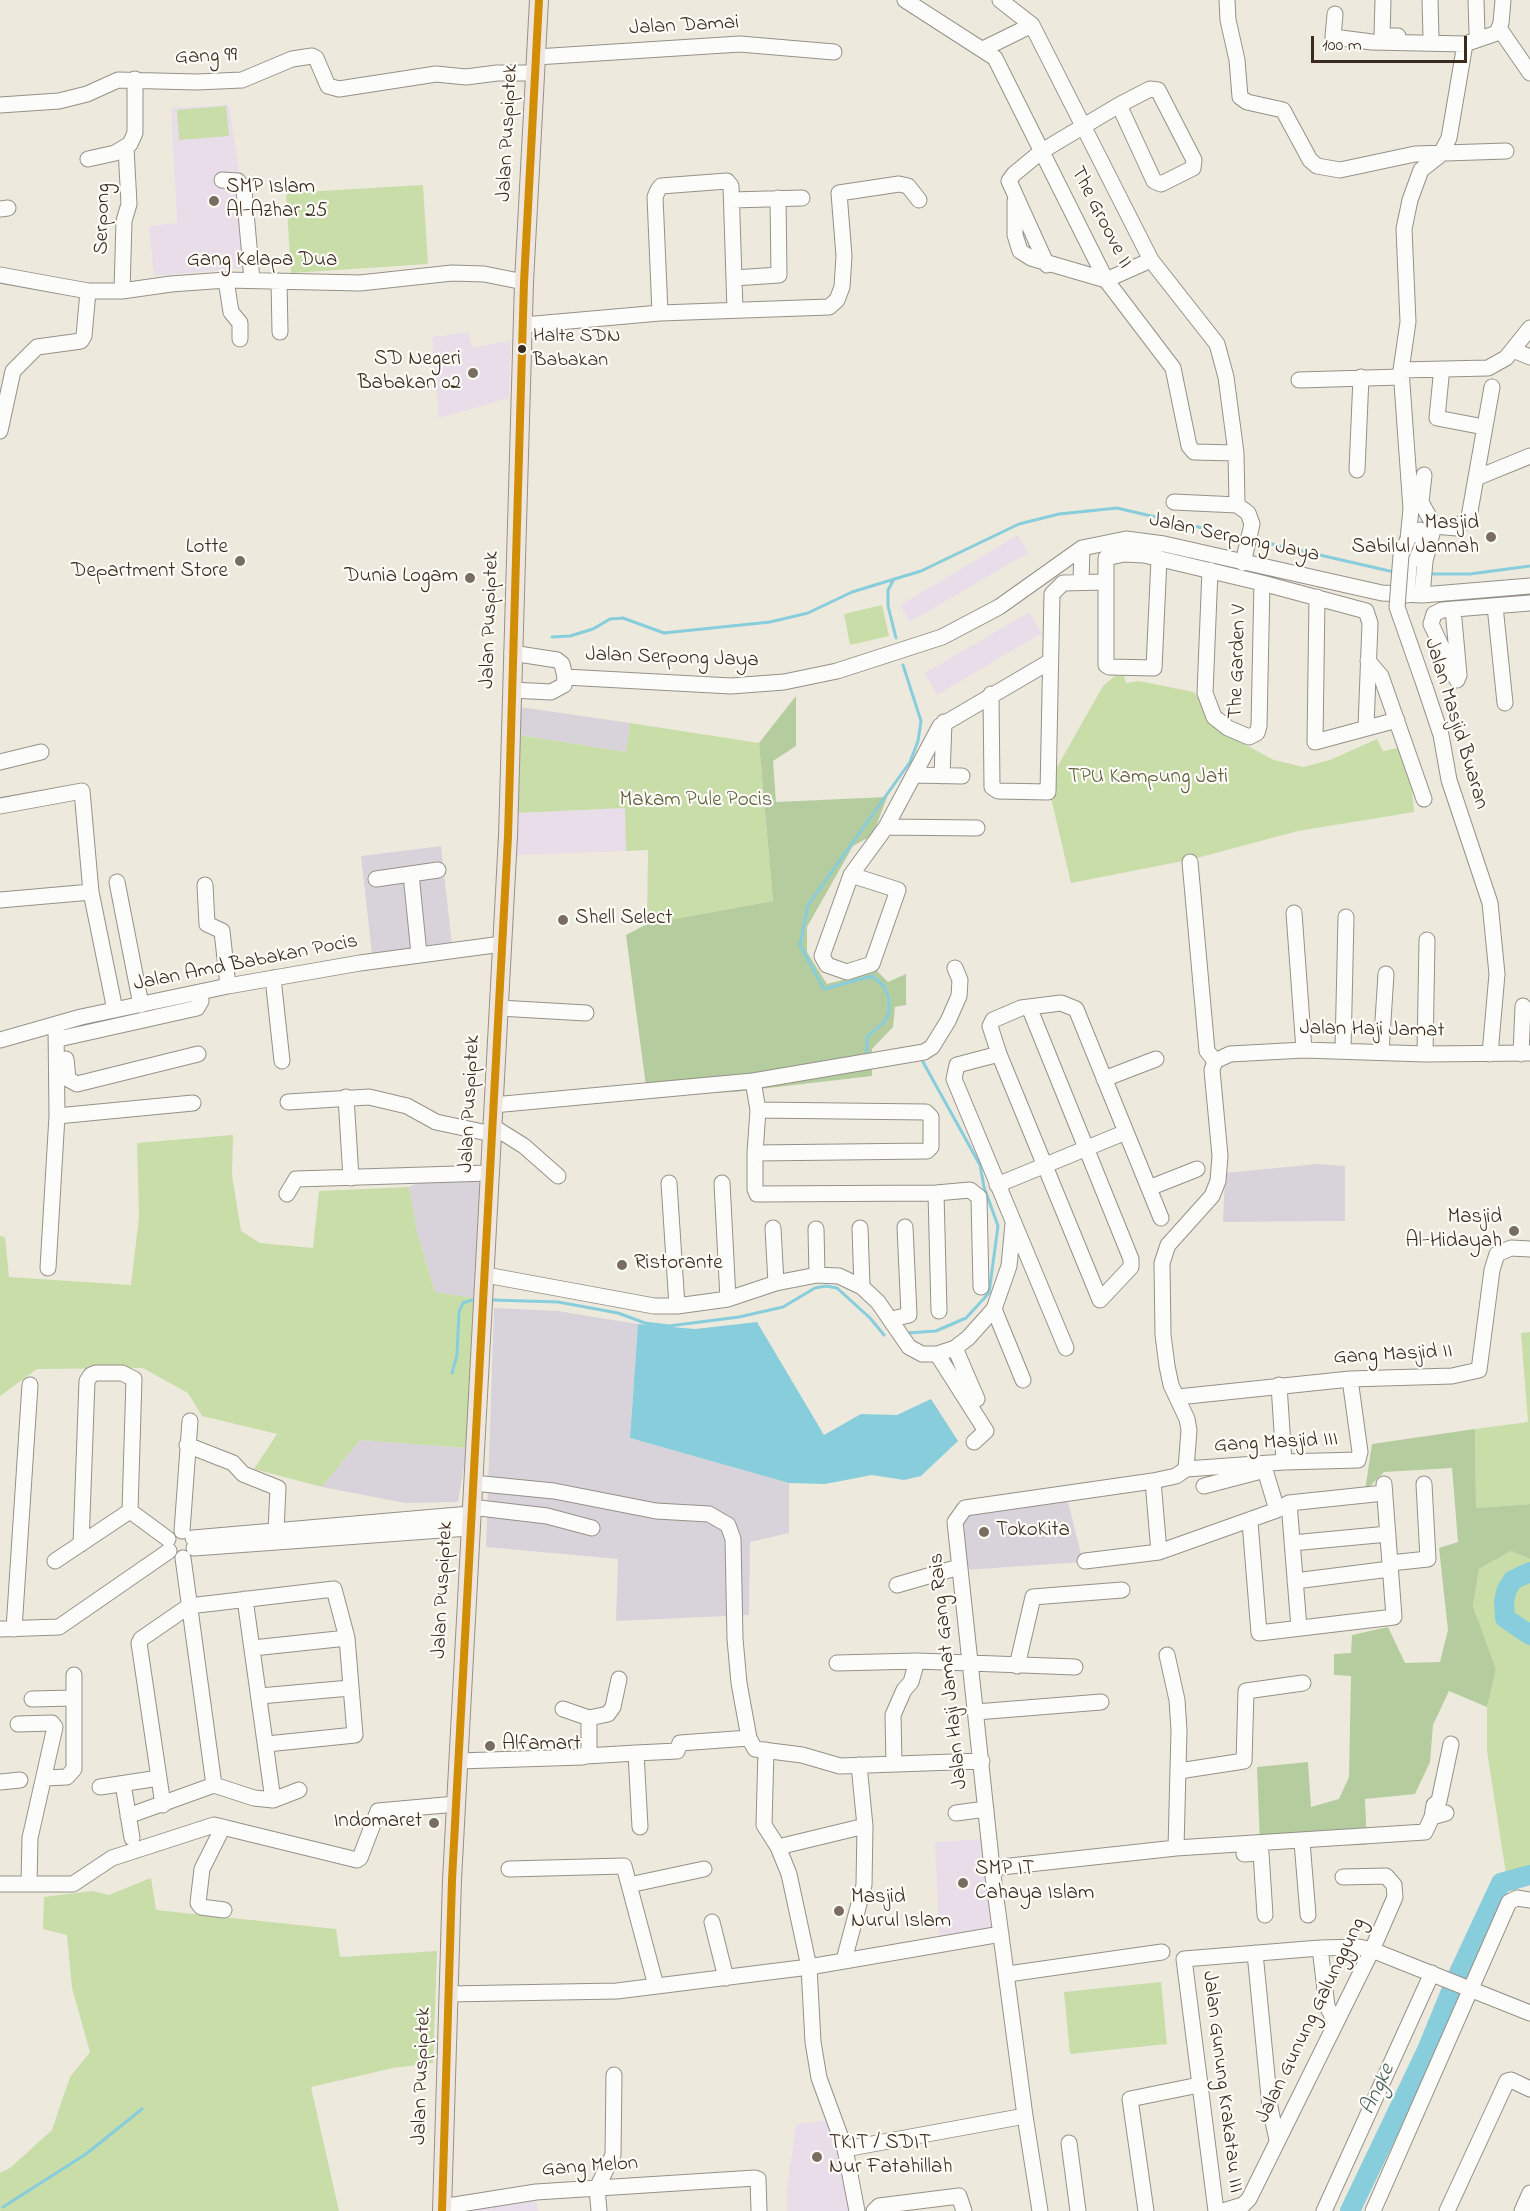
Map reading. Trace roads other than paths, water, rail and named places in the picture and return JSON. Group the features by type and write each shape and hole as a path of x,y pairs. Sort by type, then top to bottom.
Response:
{"main road":[{"name":"Jalan Puspiptek","path":"442,2209 458,1761 470,1516 486,1275 489,1173 502,944 524,282 539,0"}],"street":[{"name":"The Groove II","path":"905,0 995,58 1106,280 1173,368 1189,446 1194,452 1236,453"},
{"path":"1000,0 1032,25 1151,260 1217,344 1226,377 1236,453 1237,505"},
{"path":"1226,0 1228,20 1235,43 1240,97 1247,102 1283,110 1310,160 1326,169 1352,168 1415,154 1506,151"},
{"path":"1383,0 1382,36 1431,37 1482,36 1497,33 1503,0"},
{"path":"1430,0 1431,37"},
{"path":"1476,0 1482,36"},
{"path":"1335,14 1333,37 1372,42 1464,44 1482,36"},
{"path":"983,49 1032,25"},
{"path":"1499,28 1530,73"},
{"path":"1442,152 1449,138 1464,44"},
{"name":"Jalan Damai","path":"536,65 740,45 834,52"},
{"name":"Gang 99","path":"0,105 60,101 87,94 118,80 197,82 242,80 292,59 312,56 316,58 328,86 339,89 436,74 466,76 497,73 536,65"},
{"path":"88,159 126,148 135,133 135,79"},
{"path":"1119,105 1154,181 1161,184 1193,168 1194,160 1158,90 1150,89 1119,105 1042,151 1010,177 1010,185 1047,265 1106,280 1151,260"},
{"name":"Serpong","path":"122,291 124,221 129,204 126,148"},
{"name":"Jalan Masjid Buaran","path":"1442,152 1421,170 1405,218 1408,322 1401,373 1411,509 1408,539 1401,555 1397,607 1441,735 1449,780 1492,916 1497,974 1490,1054"},
{"path":"222,180 238,181 244,190 252,280"},
{"path":"660,314 655,197 659,188 727,181 731,186 732,200 735,310"},
{"path":"524,325 660,314 832,305 842,287 844,256 838,196 840,191 899,184 908,186 918,200"},
{"path":"734,278 780,275 778,198"},
{"path":"732,200 802,198"},
{"name":"Gang Kelapa Dua","path":"0,275 88,291 122,291 171,284 226,280 360,283 452,273 484,274 524,282"},
{"path":"226,280 231,312 240,323 240,339"},
{"path":"279,281 280,332"},
{"path":"0,431 12,376 20,364 37,346 81,341 84,336 88,291"},
{"path":"1299,380 1488,368 1506,358 1530,328"},
{"path":"1514,350 1530,357"},
{"path":"1357,470 1361,377"},
{"path":"1442,377 1437,418 1484,427"},
{"path":"1434,526 1458,528 1465,524 1469,517 1492,387"},
{"path":"1476,478 1530,456"},
{"path":"1415,595 1434,526 1421,502 1424,476"},
{"path":"1174,502 1237,505 1248,513 1251,524 1245,557"},
{"path":"1411,509 1416,512 1420,523 1409,566 1415,595"},
{"name":"Jalan Serpong Jaya","path":"565,677 731,686 784,682 847,668 942,638 999,607 1082,549 1133,538 1245,557 1382,593 1415,595 1530,586"},
{"path":"1081,581 1082,549"},
{"path":"1160,559 1154,668 1109,667 1106,665 1106,558 1132,554 1160,559 1210,570 1366,611 1370,623 1366,726"},
{"name":"The Garden V","path":"1210,570 1205,693 1214,717 1228,728 1249,738 1257,733 1259,726 1262,583"},
{"path":"991,694 992,787 998,791 1048,792 1052,594 1063,583 1105,582"},
{"path":"1317,597 1315,742 1366,726 1397,720"},
{"path":"1453,609 1530,603"},
{"path":"1495,606 1505,703"},
{"name":"Jalan Serpong Jaya","path":"512,653 557,660 562,664 565,677 564,685 552,692 512,690"},
{"path":"1368,661 1382,676 1424,799"},
{"path":"850,875 898,890 872,964 847,972 827,965 822,956 850,875 886,827 944,721 1049,662"},
{"path":"942,776 944,721"},
{"path":"0,762 41,752"},
{"path":"915,776 962,776"},
{"path":"0,806 82,791 91,892 115,1010"},
{"path":"886,827 977,828"},
{"path":"1186,1470 1189,1430 1178,1396 1171,1385 1165,1353 1162,1263 1168,1245 1212,1196 1218,1181 1220,1156 1212,1070 1215,1061 1207,1051 1190,861"},
{"path":"376,879 438,870"},
{"path":"411,874 419,954"},
{"path":"117,882 141,1005"},
{"path":"205,885 207,924 222,931 228,986"},
{"path":"0,900 91,892"},
{"path":"1294,912 1304,1050"},
{"path":"1343,1050 1346,917"},
{"path":"1425,1054 1427,940"},
{"name":"Jalan Amd Babakan Pocis","path":"0,1040 60,1029 115,1010 228,986 419,954 502,944"},
{"path":"493,1105 753,1081 924,1052 932,1047 948,1021 959,996 960,980 955,968"},
{"path":"1381,1052 1386,974"},
{"path":"273,978 282,1061"},
{"path":"60,1029 197,1008 201,1001 200,993"},
{"path":"1029,1007 1131,1259 1131,1267 1100,1300 999,1054 990,1026 993,1020 1029,1007 1061,1003 1076,1010 1161,1218"},
{"path":"1523,1006 1525,1054"},
{"path":"499,1008 586,1013"},
{"path":"60,1029 68,1079 75,1084 198,1054"},
{"path":"48,1268 60,1029"},
{"name":"Jalan Haji Jamat","path":"1215,1061 1230,1054 1304,1050 1425,1054 1525,1054"},
{"path":"999,1054 957,1065 954,1079 1066,1348"},
{"path":"1104,1079 1156,1059"},
{"path":"753,1081 758,1110 755,1189 760,1195 936,1193 970,1190 979,1197 981,1287"},
{"path":"346,1097 351,1178"},
{"path":"288,1102 369,1097 407,1106 436,1122 492,1130 524,1146 558,1176"},
{"path":"57,1116 193,1103"},
{"path":"755,1153 931,1149 930,1117 926,1112 758,1110"},
{"path":"997,1185 1126,1132"},
{"path":"1149,1188 1197,1169"},
{"path":"287,1194 296,1179 489,1173"},
{"path":"669,1183 677,1306"},
{"path":"722,1183 728,1299"},
{"path":"936,1193 939,1311"},
{"path":"486,1275 654,1306 677,1306 728,1299 776,1283 817,1275 839,1276 862,1287 892,1319 909,1347 922,1354 937,1354 955,1348 982,1326 994,1309 1009,1266 1014,1224"},
{"path":"892,1319 909,1315 905,1227"},
{"path":"773,1228 776,1283"},
{"path":"860,1228 862,1287"},
{"path":"816,1229 817,1275"},
{"name":"Gang Masjid II","path":"1178,1396 1350,1379 1452,1376 1479,1370 1492,1270 1497,1254 1511,1248 1530,1249"},
{"path":"1009,1266 1030,1264"},
{"path":"994,1309 1023,1380"},
{"path":"955,1348 977,1399 969,1403"},
{"path":"937,1354 986,1431 974,1442"},
{"path":"81,1544 87,1381 91,1375 122,1373 134,1379 130,1511"},
{"name":"Gang Masjid III","path":"1186,1470 1284,1462 1354,1461 1360,1457 1350,1379"},
{"path":"30,1385 7,1629 59,1627 181,1544 276,1531 341,1531"},
{"path":"1279,1385 1284,1462"},
{"path":"190,1421 181,1544 214,1785"},
{"path":"187,1445 234,1463 243,1474 278,1488 276,1531"},
{"name":"Jalan Haji Jamat Gang Rais","path":"1040,2211 992,1868 955,1522 965,1508 1153,1481 1176,1476 1186,1470"},
{"path":"1204,1486 1265,1470 1283,1507 1292,1543 1299,1629"},
{"path":"1153,1481 1159,1552"},
{"path":"473,1483 554,1491 656,1511 709,1514 728,1525 733,1539 735,1639 749,1738 755,1749 802,1755 833,1765 982,1761"},
{"path":"1295,1581 1428,1559 1424,1484"},
{"path":"1085,1561 1159,1552 1250,1522 1283,1507 1384,1489 1394,1617 1259,1633 1250,1522"},
{"path":"130,1511 181,1544 341,1531 470,1516 547,1515 592,1528"},
{"path":"55,1561 130,1511"},
{"path":"1292,1543 1388,1534"},
{"path":"897,1585 959,1567"},
{"path":"164,1805 139,1644 141,1639 189,1606 334,1589 347,1638 356,1732 352,1737 267,1744"},
{"path":"1017,1666 1033,1597 1122,1590"},
{"path":"245,1599 273,1800"},
{"path":"253,1648 347,1638"},
{"path":"1167,1655 1179,1718 1176,1848"},
{"path":"894,1764 893,1715 904,1690 912,1682 917,1661"},
{"path":"837,1663 917,1661 970,1665 1075,1667"},
{"path":"44,1778 67,1777 74,1769 74,1675"},
{"path":"563,1709 589,1718 608,1714 613,1707 619,1679"},
{"path":"1179,1771 1244,1761 1246,1691 1303,1683"},
{"path":"260,1696 350,1688"},
{"path":"32,1699 74,1698"},
{"path":"976,1712 1101,1702"},
{"path":"586,1756 589,1750 589,1718"},
{"path":"18,1724 55,1725 30,1838 29,1883"},
{"path":"458,1761 677,1751 680,1743 749,1738"},
{"path":"992,1868 1176,1848 1302,1842 1425,1832 1439,1815 1433,1808 1439,1801 1451,1744"},
{"path":"766,1750 763,1818 767,1831 778,1847 789,1874 809,1967 813,2042 819,2078 845,2149 857,2211"},
{"path":"636,1753 640,1827"},
{"path":"844,1960 863,1891 865,1826 859,1766"},
{"path":"100,1787 159,1778"},
{"path":"0,1782 20,1780"},
{"path":"123,1784 132,1838"},
{"path":"128,1816 164,1805 214,1785 254,1798 273,1800 299,1790"},
{"path":"0,1884 73,1884 123,1854 211,1826 357,1860 360,1858 378,1810 456,1804"},
{"path":"956,1813 986,1809"},
{"path":"778,1847 865,1826"},
{"path":"223,1827 202,1869 198,1903 201,1907 224,1910"},
{"path":"1302,1842 1308,1915"},
{"path":"1221,1846 1222,1854 1262,1853 1265,1915"},
{"path":"508,1869 622,1866 656,1986"},
{"path":"629,1885 704,1869"},
{"name":"Jalan Gunung Galunggung","path":"1223,2211 1246,2202 1372,1950 1395,1897 1394,1885 1386,1876 1343,1877"},
{"path":"1373,2211 1509,1902 1517,1898 1530,1900"},
{"path":"712,1922 726,1978"},
{"path":"448,1994 587,1992 656,1986 809,1967 1001,1934"},
{"path":"1320,1948 1327,2006 1335,2022"},
{"path":"1276,2140 1270,2107 1255,1953 1320,1948 1372,1950 1530,2013"},
{"path":"1008,1974 1162,1952"},
{"name":"Jalan Gunung Krakatau III","path":"1216,2211 1184,1959 1255,1953"},
{"path":"1323,2211 1432,1973"},
{"path":"599,2211 597,2188 613,2155 614,2075"},
{"path":"1447,2211 1507,2081 1511,2080 1530,2089"},
{"path":"1146,2211 1130,2099 1199,2085"},
{"path":"845,2149 1025,2116"},
{"path":"1069,2143 1078,2211"},
{"name":"Gang Melon","path":"442,2209 536,2192 742,2178 758,2179 759,2211"},
{"path":"1522,2211 1530,2193"},
{"path":"874,2211 879,2206 959,2196 964,2211"}],"water":[{"path":"757,1322 824,1435 861,1414 897,1415 931,1399 958,1441 921,1476 904,1480 872,1475 825,1484 789,1483 630,1438 638,1324 695,1329"}],"waterway":[{"path":"552,637 570,636 593,629 610,619 623,618 664,633 770,622 808,613 852,592 921,571 1019,524 1059,514 1117,508 1245,538"},
{"path":"1254,540 1394,572"},
{"path":"1430,574 1470,574 1530,566"},
{"path":"893,581 888,590 888,606 896,638"},
{"path":"867,1055 867,1037 884,1022 889,1013 889,999 884,986 872,976 824,989 800,945 808,905 910,762 918,741 921,721 903,665"},
{"path":"908,1333 936,1331 966,1318 989,1293 998,1226 984,1187 980,1165 923,1062"},
{"path":"493,1300 558,1302 618,1313 645,1323 669,1326 739,1317 783,1307 815,1288 826,1286 837,1288 870,1318 884,1335"},
{"path":"452,1373 457,1355 459,1312 463,1303 472,1300"},
{"path":"1530,1572 1513,1580 1507,1589 1504,1601 1505,1618 1530,1635"},
{"path":"1458,1975 1501,1883 1530,1875"},
{"name":"Angke","path":"1350,2211 1427,2050 1452,1989"},
{"path":"3,2207 86,2154 142,2109"}],"place":[{"name":"SMP Islam Al-Azhar 25","path":"214,201"},
{"name":"Halte SDN Babakan","path":"522,349"},
{"name":"SD Negeri Babakan 02","path":"473,373"},
{"name":"Masjid Sabilul Jannah","path":"1491,537"},
{"name":"Lotte Department Store","path":"240,561"},
{"name":"Dunia Logam","path":"470,578"},
{"name":"Shell Select","path":"563,920"},
{"name":"Masjid Al-Hidayah","path":"1514,1231"},
{"name":"Ristorante","path":"622,1265"},
{"name":"TokoKita","path":"984,1532"},
{"name":"Alfamart","path":"490,1746"},
{"name":"Indomaret","path":"434,1823"},
{"name":"SMP IT Cahaya Islam","path":"963,1883"},
{"name":"Masjid Nurul Islam","path":"839,1911"},
{"name":"TKIT / SDIT Nur Fatahillah","path":"817,2157"}],"park label":[{"name":"TPU Kampung Jati","path":"1148,779"},
{"name":"Makam Pule Pocis","path":"696,802"}]}
